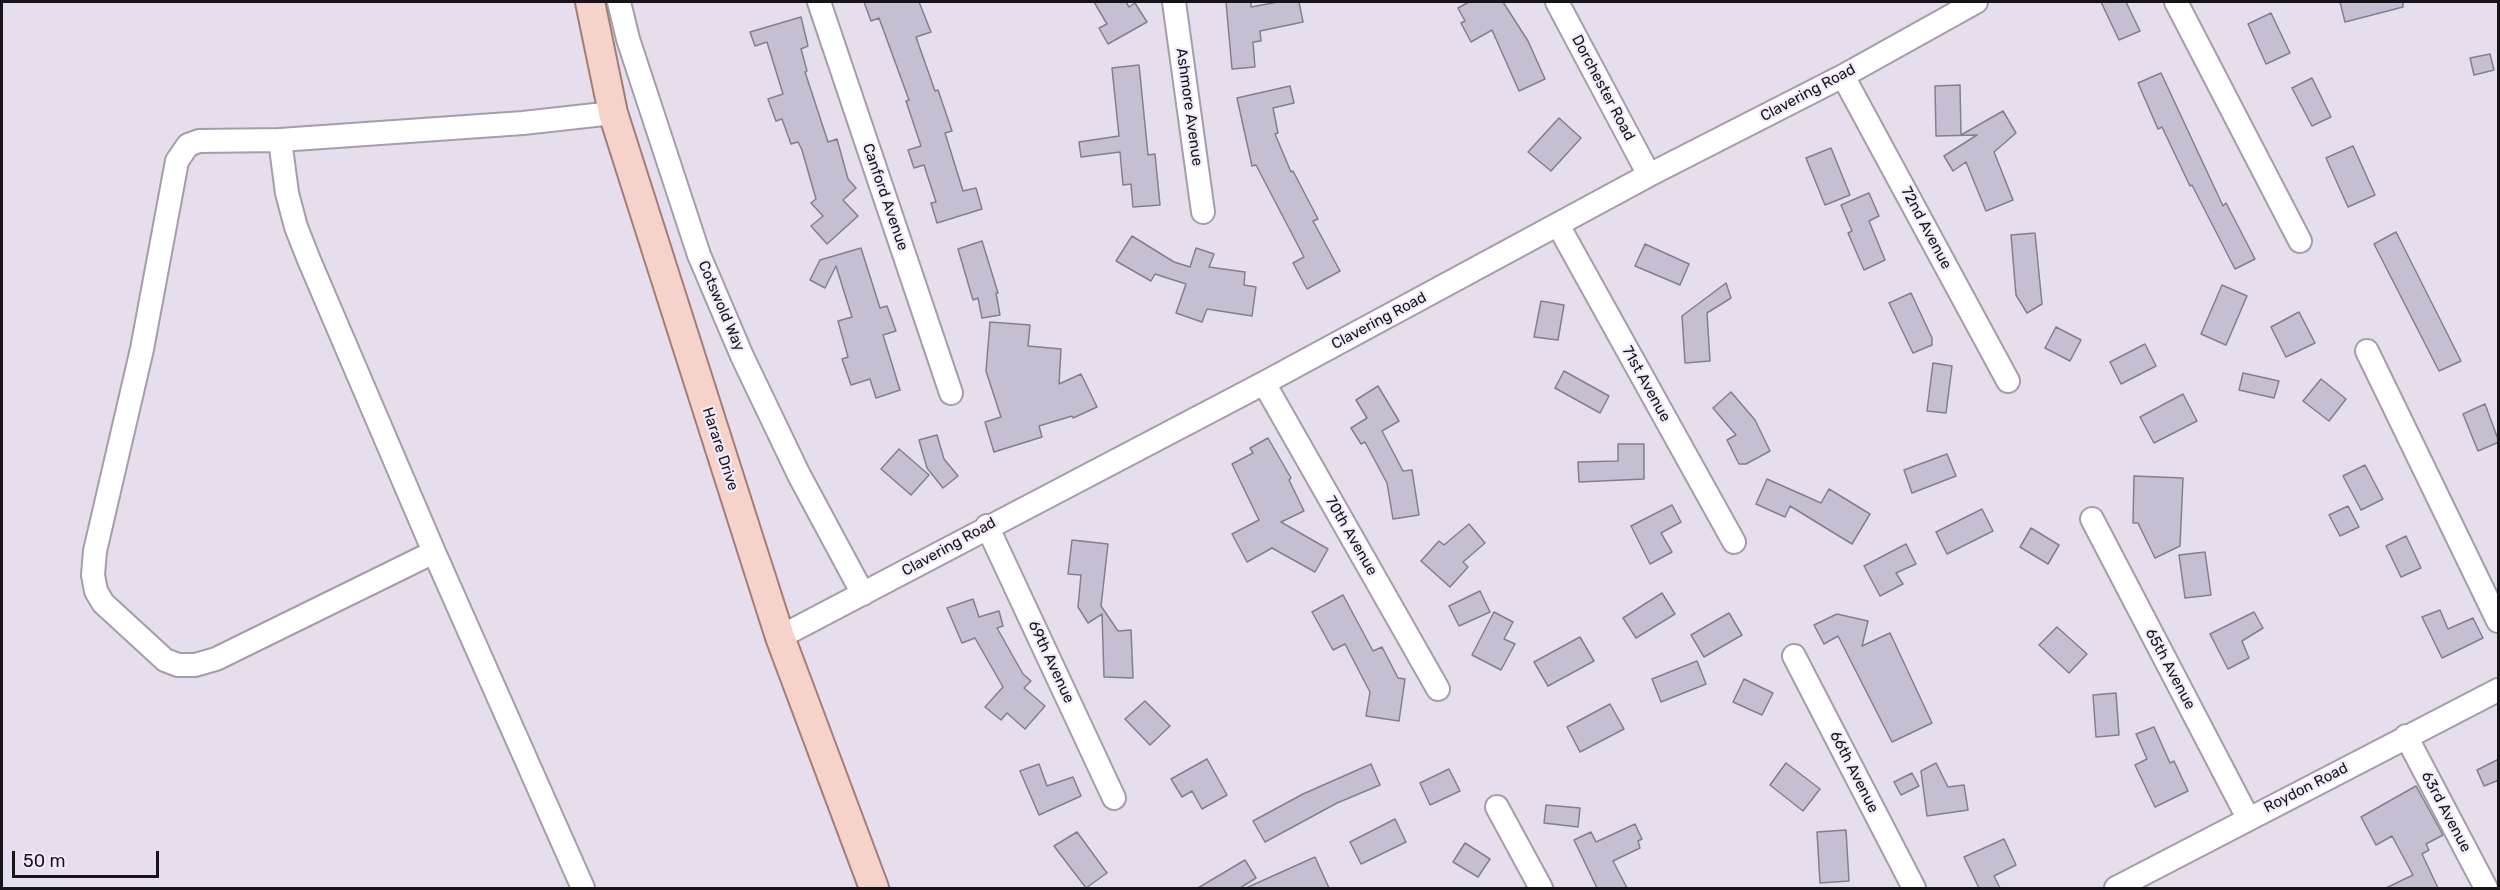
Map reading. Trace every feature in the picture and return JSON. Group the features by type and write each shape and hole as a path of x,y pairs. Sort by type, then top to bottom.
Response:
{"main road":[{"name":"Harare Drive","path":"590,2 614,113 780,637 874,888"}],"street":[{"name":"Cotswold Way","path":"620,2 628,39 704,266 742,356 794,464 863,594"},
{"name":"Canford Avenue","path":"819,2 951,393"},
{"name":"Ashmore Avenue","path":"1174,2 1203,212"},
{"name":"Dorchester Road","path":"1557,2 1648,175"},
{"name":"Clavering Road","path":"780,637 987,526 1264,383 1648,175 1843,76 1976,2"},
{"path":"2176,2 2300,241"},
{"name":"72nd Avenue","path":"1843,76 2008,381"},
{"path":"434,552 216,659 195,665 178,665 165,660 103,603 96,591 93,575 95,551 142,349 177,161 182,151 199,141 280,140 523,123 614,113"},
{"path":"280,140 282,170 296,227 434,552 583,888"},
{"name":"71st Avenue","path":"1558,225 1734,542"},
{"path":"2367,351 2499,621"},
{"name":"70th Avenue","path":"1264,383 1438,689"},
{"name":"65th Avenue","path":"2092,519 2248,818"},
{"name":"69th Avenue","path":"987,526 1114,798"},
{"name":"66th Avenue","path":"1794,656 1914,888"},
{"name":"Roydon Road","path":"2117,888 2406,736 2499,690"},
{"name":"63rd Avenue","path":"2406,736 2486,888"},
{"path":"1497,807 1541,888"}],"building":[{"path":"864,2 919,2 931,32 916,37 952,131 945,133 963,191 976,188 982,209 937,223 931,203 936,202 924,165 914,168 908,150 921,146 906,101 909,100 879,18 871,21"},
{"path":"1094,2 1126,2 1129,7 1135,3 1147,22 1108,44 1099,28 1107,24"},
{"path":"1226,2 1251,2 1251,7 1278,2 1299,2 1303,22 1260,31 1261,41 1253,42 1255,67 1232,69"},
{"path":"1469,2 1503,2 1528,41 1545,79 1519,91 1492,30 1471,42 1461,23 1465,21 1458,8"},
{"path":"2101,2 2126,2 2140,31 2119,40"},
{"path":"2340,2 2403,2 2403,7 2345,22"},
{"path":"2271,13 2290,53 2266,64 2248,24"},
{"path":"801,17 808,46 801,49 807,71 805,72 828,142 837,139 848,179 856,188 843,200 858,216 827,244 811,226 823,216 811,203 816,199 802,150 798,142 791,144 782,119 776,121 768,99 783,94 767,42 755,46 750,32"},
{"path":"2490,54 2494,70 2474,75 2470,58"},
{"path":"1139,65 1148,155 1155,154 1160,205 1133,207 1131,184 1123,185 1120,152 1081,157 1079,142 1119,136 1112,68"},
{"path":"2161,73 2223,206 2226,203 2255,259 2235,269 2192,185 2190,186 2162,127 2158,129 2138,83"},
{"path":"2312,78 2331,117 2312,126 2292,88"},
{"path":"1960,85 1961,135 2003,111 2016,133 1994,152 2013,200 1986,211 1966,162 1953,171 1944,156 1977,135 1936,136 1935,86"},
{"path":"1290,86 1294,103 1273,108 1278,133 1275,134 1291,172 1293,171 1318,219 1313,221 1340,271 1307,289 1293,263 1304,257 1256,165 1252,166 1237,98"},
{"path":"1559,118 1581,138 1551,171 1528,152"},
{"path":"2353,146 2375,195 2348,207 2326,158"},
{"path":"1831,148 1850,195 1825,205 1806,158"},
{"path":"1869,193 1879,216 1869,221 1885,260 1864,270 1848,233 1852,231 1841,205"},
{"path":"2396,232 2461,361 2439,371 2374,244"},
{"path":"2035,233 2042,304 2027,313 2016,295 2011,235"},
{"path":"1132,236 1174,262 1190,267 1196,248 1214,254 1209,267 1245,272 1244,285 1256,287 1252,316 1207,309 1202,322 1176,313 1186,284 1155,274 1151,281 1116,261"},
{"path":"982,241 998,293 996,293 1000,315 982,318 978,298 973,300 958,249"},
{"path":"1645,244 1689,264 1680,285 1635,266"},
{"path":"861,248 880,308 887,306 896,331 883,335 900,390 876,398 870,379 851,385 842,359 848,357 838,321 852,317 836,266 825,288 810,280 820,260"},
{"path":"1726,283 1731,298 1707,313 1710,361 1685,363 1682,316"},
{"path":"2222,285 2247,296 2226,345 2201,334"},
{"path":"1911,293 1932,338 1932,345 1913,353 1889,303"},
{"path":"1541,301 1564,305 1558,340 1534,337"},
{"path":"2299,312 2315,343 2286,357 2271,327"},
{"path":"990,322 1030,325 1028,346 1061,349 1059,384 1081,374 1097,407 1073,418 1072,416 1039,426 1042,437 994,452 985,422 1001,417 986,371"},
{"path":"2056,327 2081,340 2070,361 2045,348"},
{"path":"2145,344 2156,366 2121,384 2110,362"},
{"path":"1933,363 1952,366 1946,413 1927,411"},
{"path":"1564,371 1609,396 1600,413 1555,388"},
{"path":"2243,373 2279,381 2274,398 2239,390"},
{"path":"2321,379 2346,399 2329,421 2303,401"},
{"path":"1378,386 1399,421 1382,431 1403,471 1412,470 1419,515 1393,519 1387,483 1365,442 1361,444 1351,428 1367,418 1356,400"},
{"path":"1731,392 1755,420 1770,451 1746,464 1739,464 1727,440 1736,435 1713,408"},
{"path":"2183,394 2197,421 2154,443 2140,417"},
{"path":"2485,404 2499,442 2478,451 2463,414"},
{"path":"937,435 944,459 958,476 943,488 927,468 919,440"},
{"path":"1268,438 1291,478 1289,480 1304,511 1281,522 1328,549 1315,572 1272,548 1247,562 1232,534 1259,520 1232,464 1253,453 1250,448"},
{"path":"1618,444 1644,444 1644,479 1579,482 1578,462 1618,461"},
{"path":"899,449 929,475 911,495 881,469"},
{"path":"1947,454 1956,476 1912,493 1904,470"},
{"path":"2365,465 2383,499 2361,510 2343,476"},
{"path":"2134,476 2183,478 2180,546 2155,558 2138,523 2133,523"},
{"path":"1767,479 1821,503 1829,489 1870,514 1852,544 1790,506 1785,517 1756,504"},
{"path":"1672,505 1681,522 1661,533 1672,552 1650,564 1631,526"},
{"path":"2348,506 2359,527 2340,536 2329,515"},
{"path":"1982,509 1993,531 1947,554 1936,532"},
{"path":"1469,524 1485,543 1463,562 1468,567 1450,587 1421,561 1439,541 1444,545"},
{"path":"2031,528 2059,545 2048,564 2020,547"},
{"path":"2406,536 2421,568 2401,577 2386,546"},
{"path":"1072,540 1108,544 1101,606 1118,631 1131,630 1133,678 1104,677 1102,614 1088,623 1078,607 1081,575 1068,574"},
{"path":"1906,544 1916,564 1896,573 1903,584 1880,596 1864,566"},
{"path":"2205,552 2211,595 2185,598 2179,555"},
{"path":"1480,591 1490,612 1459,626 1449,606"},
{"path":"1662,593 1675,614 1636,638 1623,618"},
{"path":"1343,595 1373,651 1382,647 1398,678 1405,679 1399,721 1366,716 1370,692 1345,644 1333,650 1312,612"},
{"path":"973,599 979,617 999,611 1003,626 997,628 1023,674 1031,681 1024,688 1045,706 1025,729 1007,713 1001,720 985,707 1003,687 975,638 962,643 947,608"},
{"path":"2440,610 2448,629 2473,618 2483,638 2442,658 2422,617"},
{"path":"1494,612 1513,622 1504,639 1515,644 1501,670 1472,655"},
{"path":"2254,612 2263,628 2242,641 2249,658 2228,669 2210,634"},
{"path":"1729,613 1742,635 1704,657 1691,635"},
{"path":"1837,614 1868,621 1862,646 1890,633 1932,723 1892,742 1838,636 1824,644 1814,625"},
{"path":"2057,627 2087,654 2069,673 2039,645"},
{"path":"1580,637 1594,661 1548,686 1534,662"},
{"path":"1697,661 1706,684 1661,702 1652,679"},
{"path":"1744,679 1773,693 1762,715 1733,702"},
{"path":"2116,693 2119,735 2096,737 2093,695"},
{"path":"1145,701 1170,726 1150,745 1125,719"},
{"path":"1610,704 1624,729 1580,752 1567,727"},
{"path":"2154,727 2170,763 2174,761 2188,791 2155,807 2135,765 2147,759 2136,734"},
{"path":"1207,759 1227,795 1202,809 1192,791 1182,797 1171,779"},
{"path":"2499,759 2499,780 2484,786 2477,770"},
{"path":"1786,763 1820,789 1803,811 1770,785"},
{"path":"1936,763 1948,787 1964,785 1968,810 1927,816 1921,771"},
{"path":"1039,764 1047,786 1073,777 1081,796 1039,815 1020,771"},
{"path":"1371,764 1380,785 1337,803 1265,842 1253,821 1303,794"},
{"path":"1449,769 1460,791 1430,805 1420,783"},
{"path":"1912,773 1919,786 1901,795 1894,782"},
{"path":"2416,786 2443,835 2426,844 2429,850 2422,854 2438,888 2386,888 2413,875 2392,836 2376,845 2361,817"},
{"path":"1546,805 1580,808 1578,827 1544,823"},
{"path":"1395,819 1406,842 1361,864 1350,842"},
{"path":"1635,824 1642,839 1638,841 1640,848 1613,861 1627,888 1597,888 1574,840 1591,832 1596,842"},
{"path":"1846,830 1849,881 1820,883 1817,832"},
{"path":"1077,832 1107,873 1086,888 1054,846"},
{"path":"2004,839 2016,865 1994,876 2000,888 1979,888 1964,857"},
{"path":"1465,843 1490,859 1478,877 1453,862"},
{"path":"1315,857 1329,888 1246,888"},
{"path":"1245,860 1256,878 1240,888 1198,888"}]}
